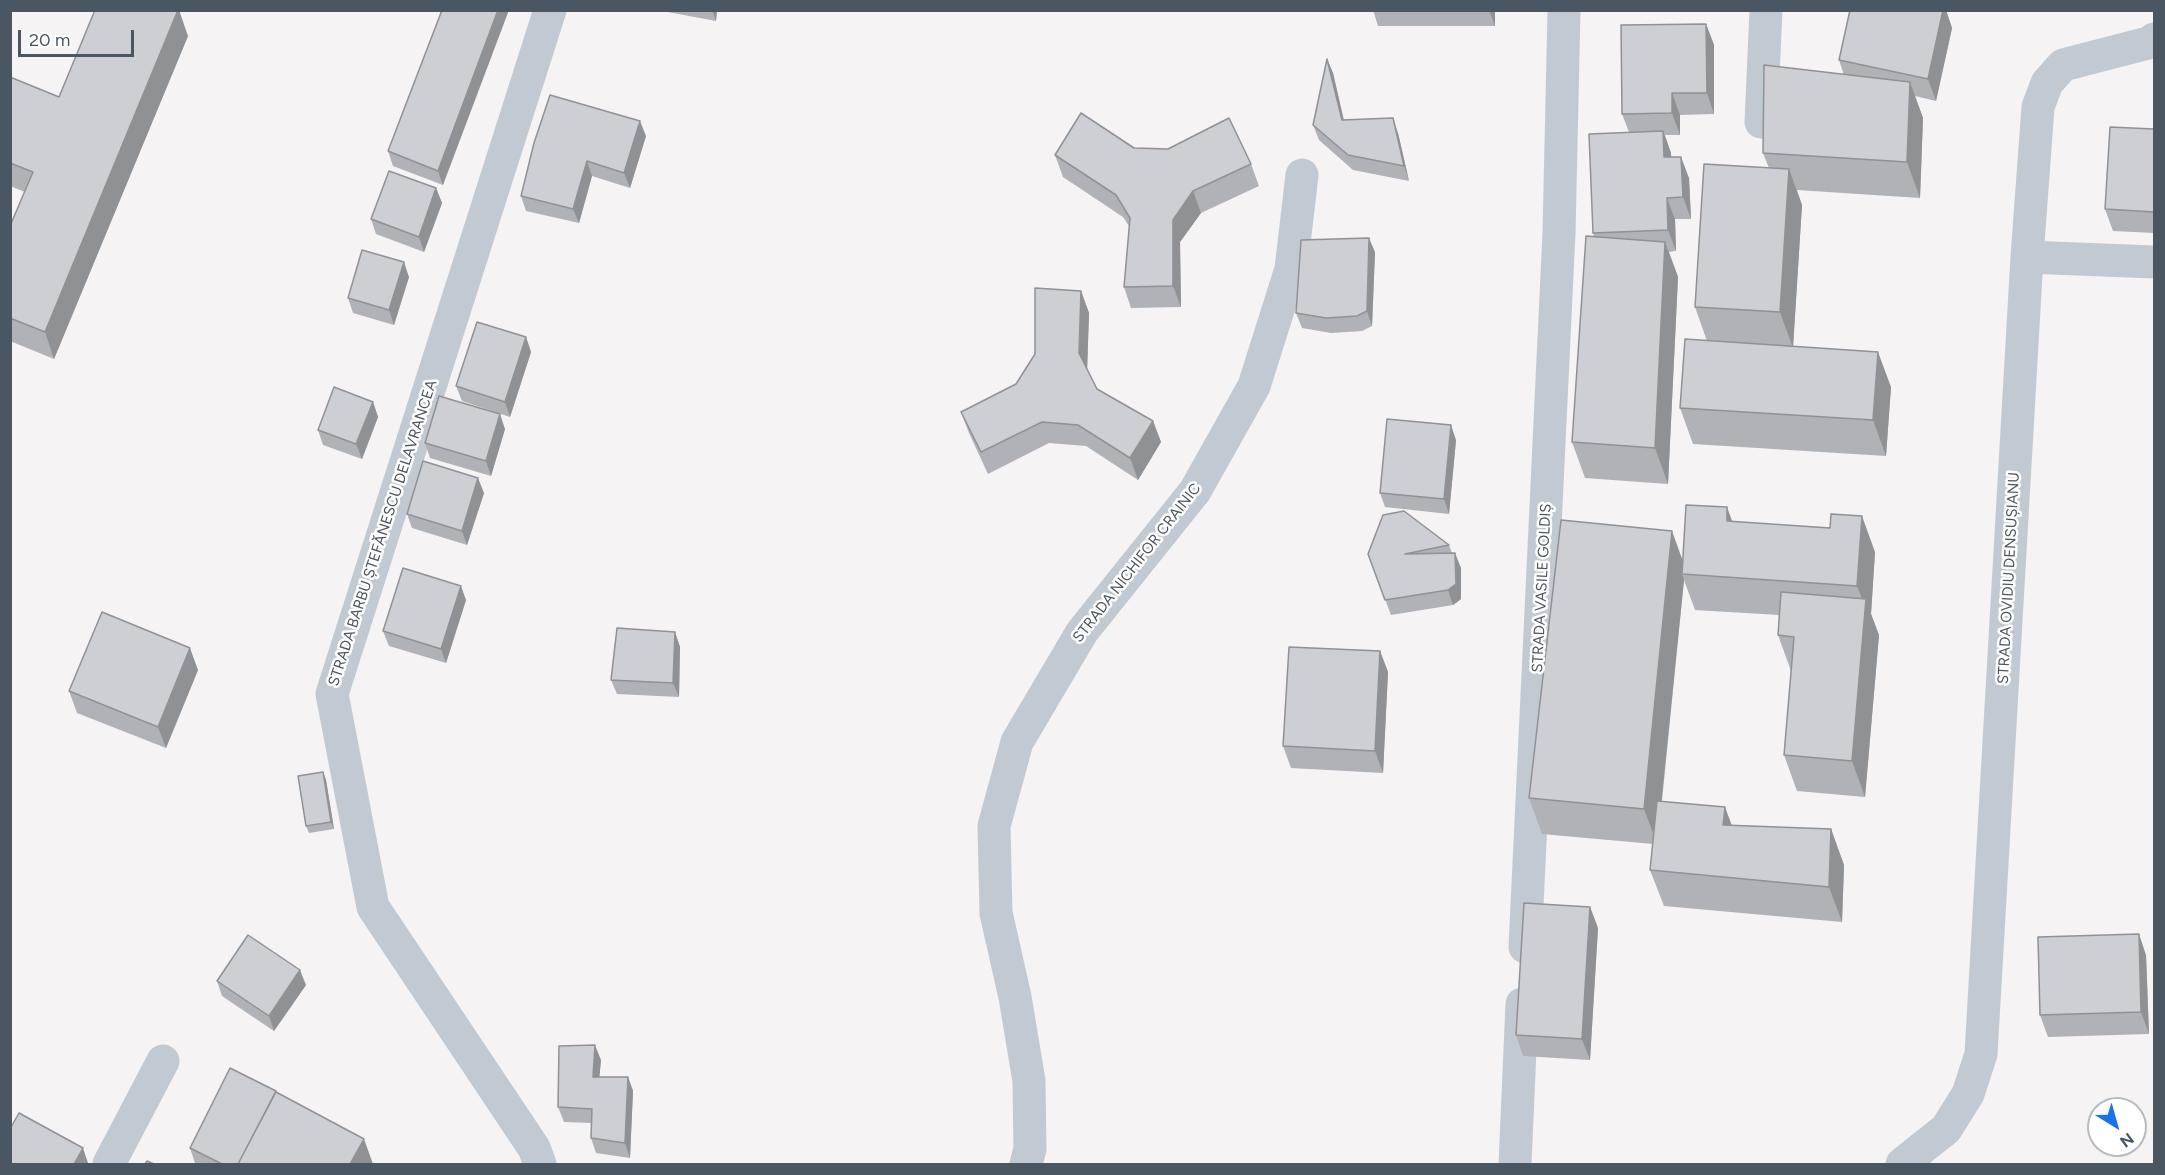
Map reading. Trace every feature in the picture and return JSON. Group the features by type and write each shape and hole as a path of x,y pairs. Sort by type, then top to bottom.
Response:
{"street":[{"name":"STRADA BARBU ȘTEFĂNESCU DELAVRANCEA","path":"540,1164 534,1148 373,907 332,694 550,10"},
{"name":"STRADA VASILE GOLDIȘ","path":"1515,1164 1558,233 1564,10"},
{"path":"1761,122 1766,10"},
{"name":"STRADA OVIDIU DENSUȘIANU","path":"1902,1164 1946,1129 1968,1094 1982,1054 2027,257 2038,107 2047,83 2063,65 2152,42 2154,39"},
{"name":"STRADA NICHIFOR CRAINIC","path":"1026,1164 1030,1149 1029,1081 1015,997 995,902 994,826 1017,742 1082,632 1196,491 1254,386 1291,268 1302,175"},
{"path":"2027,257 2154,262"},
{"path":"109,1164 162,1061"}],"building":[{"path":"95,10 178,10 45,332 10,318 10,226 33,172 10,163 10,77 59,97"},
{"path":"442,10 498,10 438,171 388,151"},
{"path":"1850,10 1943,10 1928,79 1839,60"},
{"path":"1706,24 1707,93 1672,93 1672,113 1622,114 1621,25"},
{"path":"1327,59 1342,120 1393,118 1404,166 1348,155 1313,125"},
{"path":"1764,65 1910,82 1907,162 1763,153"},
{"path":"550,95 640,121 624,173 587,161 573,209 521,196 534,143"},
{"path":"1081,113 1134,148 1168,149 1229,118 1251,164 1193,191 1173,220 1173,286 1124,287 1130,218 1116,195 1055,155"},
{"path":"2110,127 2154,129 2154,212 2105,209"},
{"path":"1663,131 1664,157 1681,157 1683,197 1667,198 1668,230 1593,233 1589,134"},
{"path":"1704,164 1789,169 1780,312 1695,307"},
{"path":"389,171 436,188 419,237 371,219"},
{"path":"1586,236 1665,242 1655,448 1572,442"},
{"path":"1369,238 1367,311 1357,316 1326,318 1296,313 1301,240"},
{"path":"362,250 404,262 389,310 348,298"},
{"path":"1035,288 1081,291 1079,353 1097,389 1153,421 1130,458 1078,425 1042,422 981,452 961,412 1016,384 1035,354"},
{"path":"477,322 526,337 505,402 456,386"},
{"path":"1685,339 1878,352 1873,420 1680,408"},
{"path":"334,387 373,402 356,444 318,430"},
{"path":"439,396 500,414 486,461 425,443"},
{"path":"1387,419 1451,425 1444,499 1380,493"},
{"path":"423,461 478,478 462,531 407,514"},
{"path":"1686,505 1727,507 1727,521 1830,528 1831,514 1862,516 1857,586 1682,574"},
{"path":"1404,511 1449,545 1405,554 1455,553 1456,584 1448,590 1385,600 1368,554 1383,515"},
{"path":"1561,520 1672,531 1644,809 1529,798"},
{"path":"403,568 461,586 441,649 383,631"},
{"path":"1781,592 1866,599 1852,761 1784,755 1794,637 1778,635"},
{"path":"102,612 190,648 158,727 69,691"},
{"path":"617,628 675,632 673,683 611,680"},
{"path":"1289,647 1380,651 1375,751 1283,746"},
{"path":"323,772 331,822 306,826 298,776"},
{"path":"1657,801 1725,807 1723,825 1831,829 1829,887 1650,870"},
{"path":"1524,903 1590,907 1582,1039 1516,1035"},
{"path":"2139,934 2141,1012 2040,1015 2038,937"},
{"path":"248,935 300,970 269,1016 217,981"},
{"path":"595,1045 593,1077 628,1077 625,1143 591,1138 592,1109 558,1107 559,1046"},
{"path":"230,1068 276,1091 238,1164 222,1164 190,1148"},
{"path":"276,1092 364,1139 350,1164 238,1164"},
{"path":"19,1113 83,1148 74,1164 10,1164 10,1129"}]}
